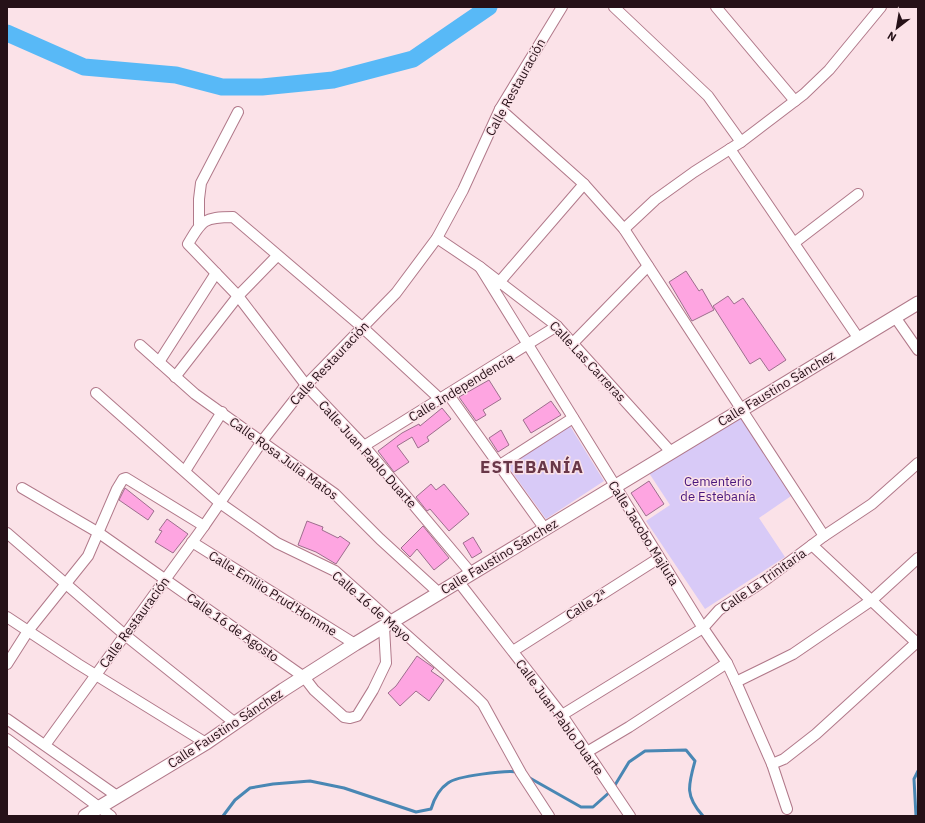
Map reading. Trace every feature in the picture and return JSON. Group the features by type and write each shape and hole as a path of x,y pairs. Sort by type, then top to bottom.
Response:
{"street":[{"name":"Calle Restauración","path":"45,745 204,526 263,440 306,385 396,292 437,238 462,190 500,109 562,7"},
{"path":"614,7 708,96 741,142"},
{"path":"624,229 655,200 741,142 795,101 829,70 881,7"},
{"path":"719,8 795,101"},
{"path":"500,109 584,184 624,229 824,536"},
{"path":"238,112 201,183 199,224 214,217 233,217 277,256 444,396 500,465 545,529"},
{"path":"730,149 859,339"},
{"path":"496,285 584,184"},
{"path":"794,243 858,194"},
{"name":"Calle Juan Pablo Duarte","path":"199,224 188,244 238,296 306,385 364,446 471,573"},
{"name":"Calle Jacobo Majluta","path":"437,238 480,267 496,285 528,345 703,628 727,663 772,764 787,809"},
{"path":"176,377 238,296 277,256"},
{"path":"572,343 648,266"},
{"path":"160,362 216,273"},
{"name":"Calle Las Carreras","path":"496,285 557,326 671,452"},
{"name":"Calle Faustino Sánchez","path":"85,816 206,743 355,644 918,303"},
{"path":"895,316 918,350"},
{"name":"Calle Independencia","path":"364,446 557,326"},
{"name":"Calle Rosa Julia Matos","path":"140,346 195,394 263,440 335,494 380,539 439,593"},
{"name":"Calle 16 de Mayo","path":"96,392 220,503 276,543 335,571 388,625 483,704 521,772 549,816"},
{"path":"185,471 222,412"},
{"path":"500,465 573,418"},
{"name":"Calle La Trinitaria","path":"562,715 703,628 719,610 764,581 824,536 872,504 918,463"},
{"path":"7,664 28,631 88,556 121,480 126,478 204,526"},
{"name":"Calle 16 de Agosto","path":"22,488 99,533 304,677 314,690 344,717 350,718 357,716 373,690 386,663 388,625"},
{"path":"7,533 125,635 235,723"},
{"name":"Calle Emilio Prud'Homme","path":"192,542 355,644"},
{"path":"772,764 784,759 816,734 917,643 812,545"},
{"name":"Calle 2ª","path":"513,651 660,558"},
{"path":"736,682 793,654 872,600 918,558"},
{"name":"Calle Juan Pablo Duarte","path":"458,581 562,715 630,816"},
{"path":"7,617 96,675 206,743"},
{"path":"587,752 629,727 727,663"},
{"path":"7,719 117,796"},
{"path":"7,739 111,816"}],"green space":[{"name":"Cementerio de Estebanía","path":"741,413 794,494 759,518 785,557 705,609 646,521 670,505 649,473"},
{"path":"570,426 604,481 546,519 507,465"}],"building":[{"path":"686,271 699,291 702,289 714,310 692,321 669,282"},
{"path":"728,296 734,304 743,298 786,360 769,371 760,358 750,364 713,306"},
{"path":"489,380 501,399 483,410 486,415 476,421 459,397"},
{"path":"551,401 561,415 531,433 523,420"},
{"path":"442,408 451,419 427,437 429,441 418,448 412,437 397,446 409,462 394,472 378,451 402,433 419,424 420,426"},
{"path":"501,430 509,445 498,452 489,438"},
{"path":"649,481 664,504 646,516 631,493"},
{"path":"431,484 436,490 444,484 469,514 449,531 430,509 427,511 416,497"},
{"path":"125,488 154,511 148,520 119,500"},
{"path":"167,519 188,534 173,553 155,542 162,531 159,530"},
{"path":"307,521 323,527 322,530 338,538 340,536 350,543 336,564 316,552 298,545"},
{"path":"423,526 449,558 434,570 417,549 410,557 401,548"},
{"path":"473,537 482,552 472,558 463,543"},
{"path":"417,656 434,668 431,671 444,680 429,701 416,691 400,706 388,693 396,686"}],"waterway":[{"path":"7,33 84,67 176,75 222,87 262,87 333,80 413,59 489,7"},
{"path":"528,777 581,807 593,807 612,790 629,762 645,751 686,750 695,761 690,784 691,796 697,809 703,816"},
{"path":"916,816 914,779 918,771"},
{"path":"223,816 235,800 250,788 273,784 310,781 344,788 416,812 431,809 439,791 453,780 482,774 518,772"}],"district":[{"name":"ESTEBANÍA","path":"532,467"}]}
